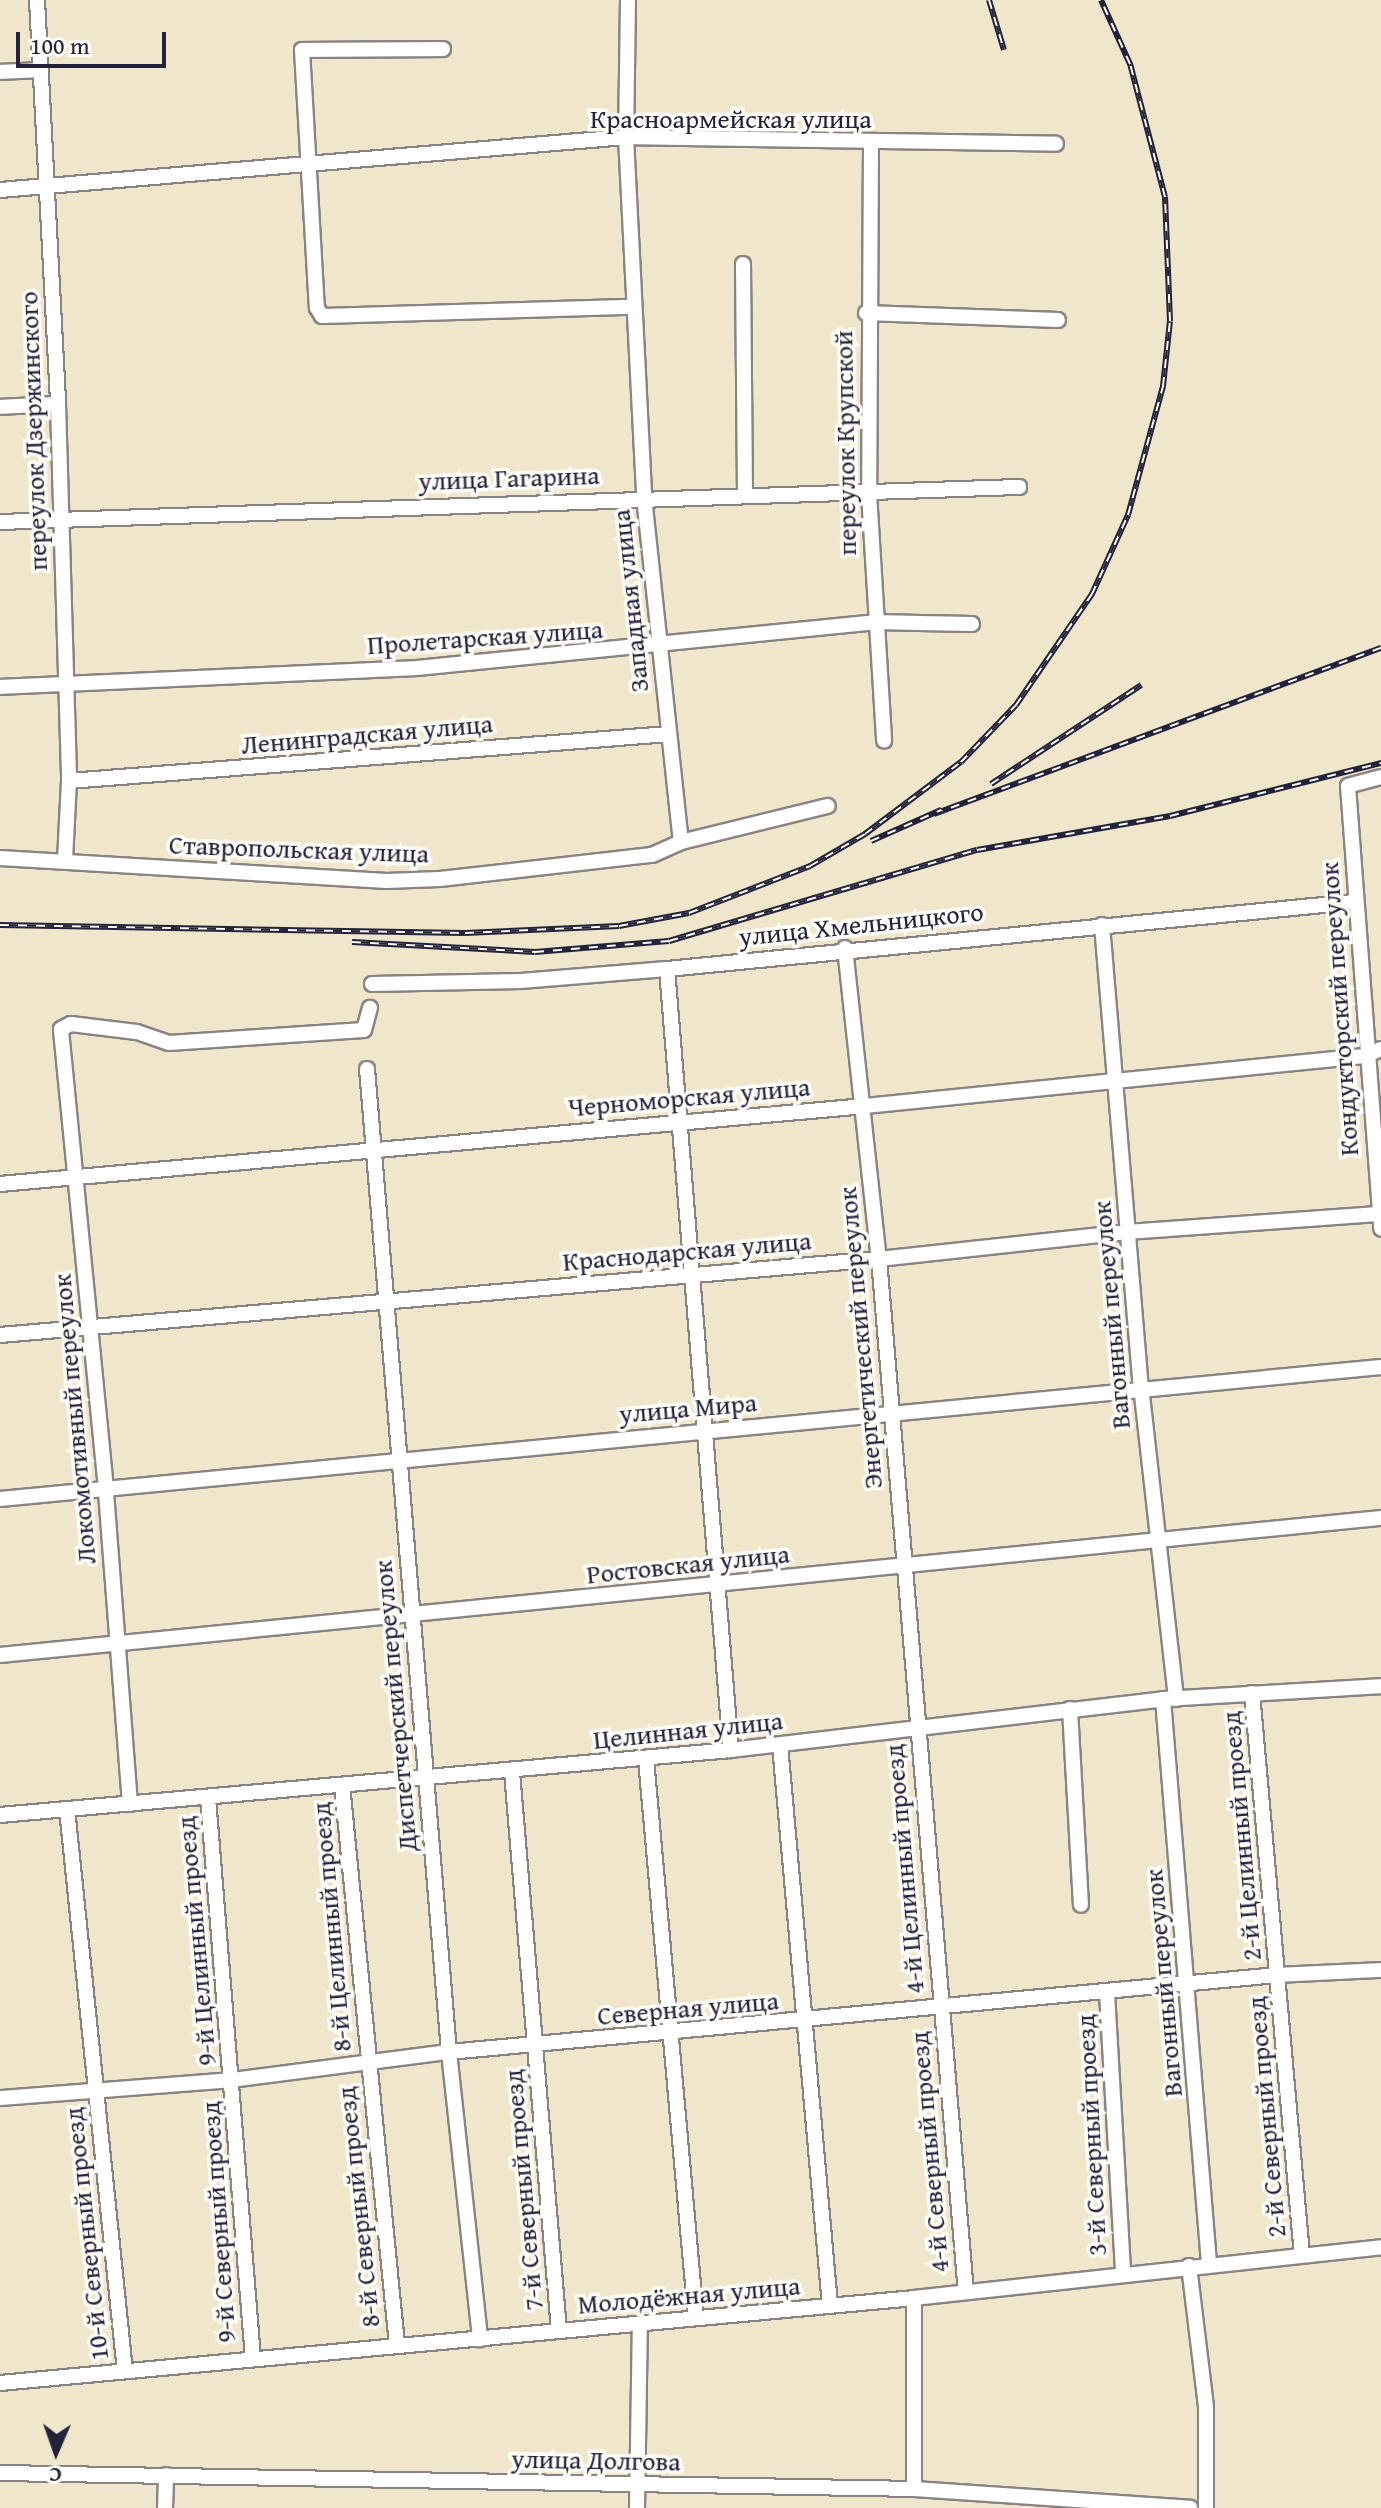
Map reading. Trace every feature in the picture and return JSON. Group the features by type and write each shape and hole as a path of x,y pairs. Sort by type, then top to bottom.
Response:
{"street":[{"name":"переулок Дзержинского","path":"37,0 58,404 69,781 65,861"},
{"name":"Западная улица","path":"628,0 626,137 644,497 681,842"},
{"path":"443,49 302,50 317,308 322,316 633,307"},
{"path":"0,72 41,70"},
{"name":"Красноармейская улица","path":"0,190 626,137 871,144 1056,144"},
{"name":"переулок Крупской","path":"871,144 866,313 869,493 884,741"},
{"path":"743,264 745,496"},
{"path":"866,313 1058,320"},
{"path":"0,407 58,404"},
{"name":"улица Гагарина","path":"0,522 644,497 1019,487"},
{"name":"Пролетарская улица","path":"0,687 417,668 659,647 875,622 972,624"},
{"name":"Ленинградская улица","path":"69,781 669,734"},
{"name":"Кондукторский переулок","path":"1380,1219 1365,1056 1348,786 1381,777"},
{"name":"Ставропольская улица","path":"0,858 408,880 555,869 652,855 681,842 828,806"},
{"name":"улица Хмельницкого","path":"372,984 521,981 667,969 845,948 1354,902"},
{"name":"Вагонный переулок","path":"1102,925 1157,1543 1209,2263"},
{"name":"Энергетический переулок","path":"845,948 865,1106 879,1259 915,1726"},
{"path":"667,969 676,1121 731,1750"},
{"name":"Локомотивный переулок","path":"130,1804 106,1489 61,1029 71,1024 137,1032 169,1043 364,1030 370,1008"},
{"name":"Черноморская улица","path":"0,1184 865,1106 1365,1056 1381,1049"},
{"name":"Диспетчерский переулок","path":"367,1069 449,2052 480,2339"},
{"name":"Краснодарская улица","path":"0,1335 385,1303 689,1272 879,1259 1127,1232 1380,1219"},
{"name":"улица Мира","path":"0,1499 401,1456 705,1431 1141,1386 1381,1367"},
{"name":"Ростовская улица","path":"0,1655 1157,1543 1381,1518"},
{"name":"Целинная улица","path":"0,1815 646,1759 1169,1699 1381,1686"},
{"name":"2-й Целинный проезд","path":"1252,1693 1278,1975"},
{"path":"1070,1709 1081,1905"},
{"name":"4-й Целинный проезд","path":"915,1726 941,2008"},
{"path":"780,1745 830,2305"},
{"path":"646,1759 668,2035 696,2318"},
{"name":"7-й Северный проезд","path":"512,1772 559,2331"},
{"name":"8-й Целинный проезд","path":"342,1785 367,2063"},
{"name":"9-й Целинный проезд","path":"208,1798 232,2080"},
{"name":"10-й Северный проезд","path":"67,1809 125,2371"},
{"name":"Северная улица","path":"0,2098 232,2080 449,2052 668,2035 1278,1975 1381,1970"},
{"name":"2-й Северный проезд","path":"1278,1975 1302,2255"},
{"name":"3-й Северный проезд","path":"1107,1993 1123,2273"},
{"name":"4-й Северный проезд","path":"941,2008 966,2292"},
{"name":"8-й Северный проезд","path":"367,2063 397,2345"},
{"name":"9-й Северный проезд","path":"232,2080 253,2359"},
{"name":"Молодёжная улица","path":"0,2383 914,2298 1209,2263 1381,2247"},
{"path":"1189,2266 1206,2407 1206,2508"},
{"path":"914,2298 914,2489"},
{"path":"637,2508 640,2324"},
{"name":"улица Долгова","path":"0,2473 914,2489 929,2501 1113,2499 1190,2508"},
{"path":"165,2508 166,2475"}],"railway":[{"path":"989,0 1004,50"},
{"path":"0,925 465,933 619,926 689,913 810,866 865,834 961,762 1016,705 1092,594 1128,515 1163,386 1170,321 1165,197 1130,64 1101,0"},
{"path":"934,814 1381,648"},
{"path":"991,784 1141,685"},
{"path":"352,942 535,952 669,941 977,850 1170,816 1381,763"},
{"path":"871,841 941,810"}]}
